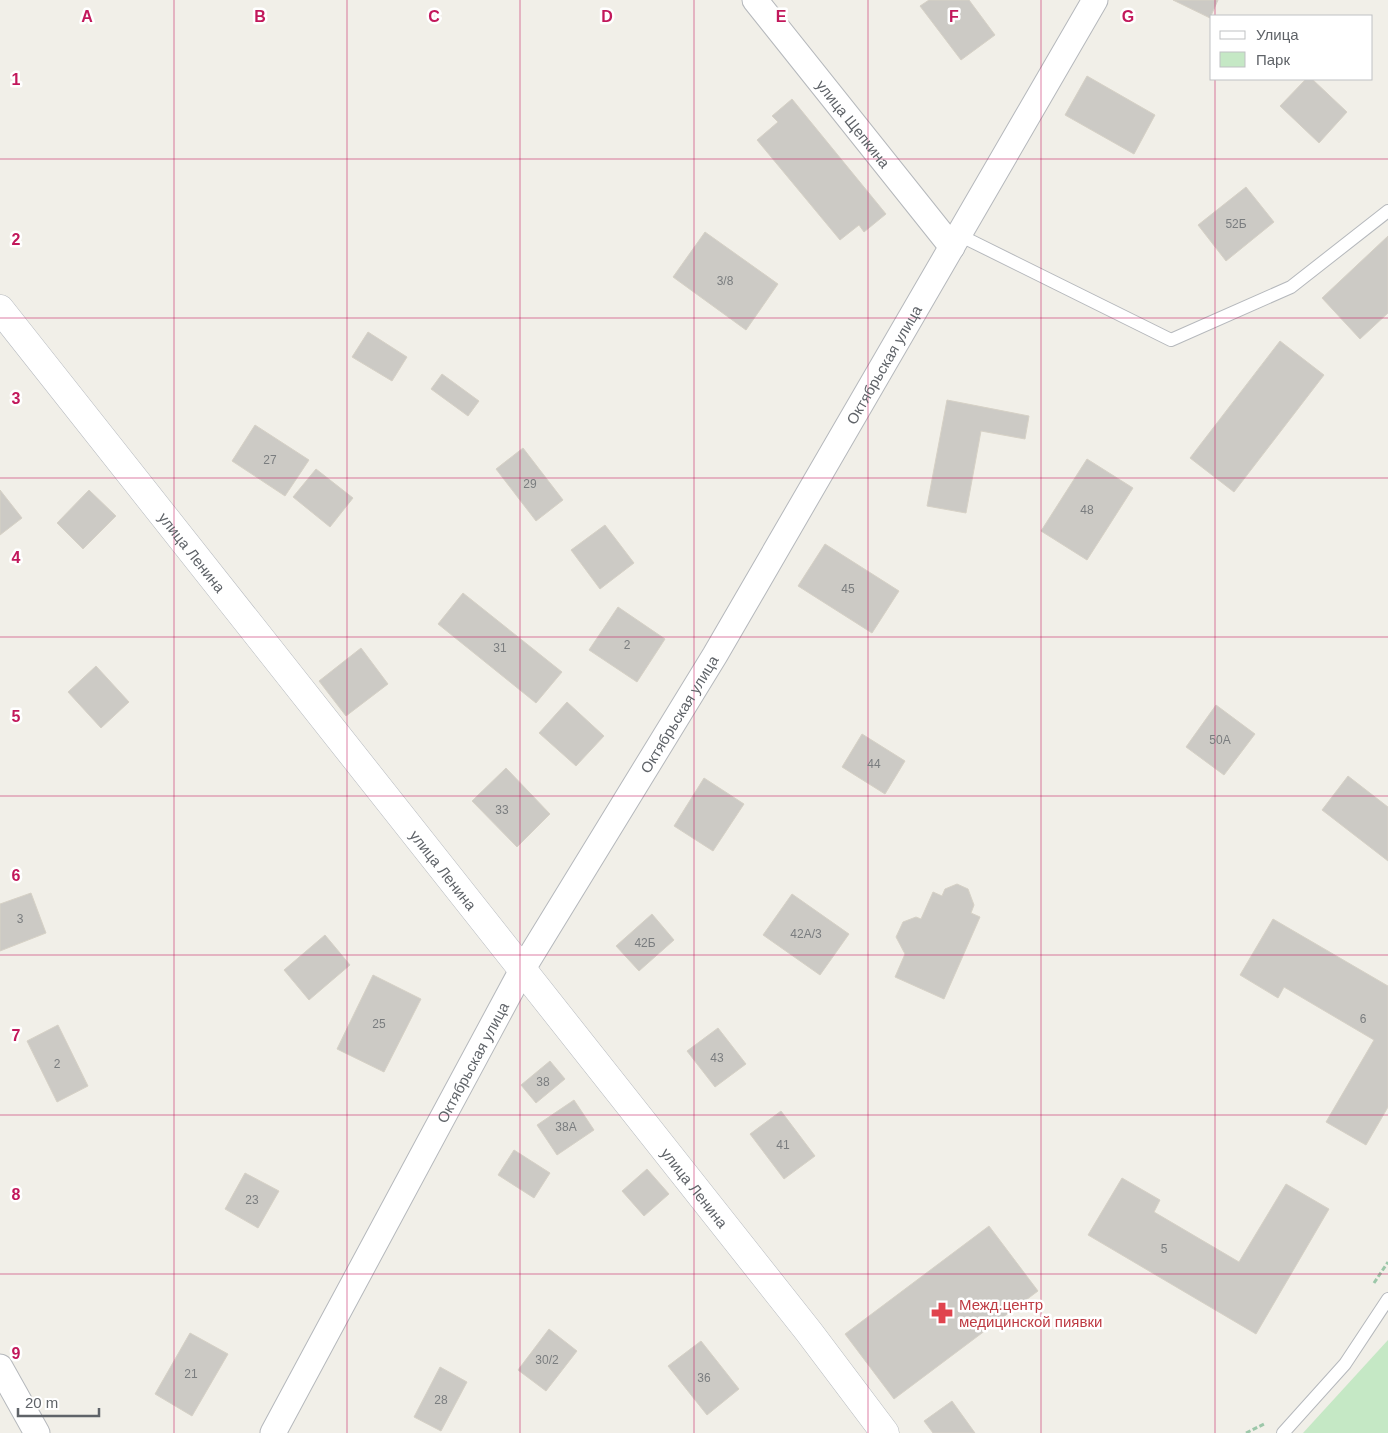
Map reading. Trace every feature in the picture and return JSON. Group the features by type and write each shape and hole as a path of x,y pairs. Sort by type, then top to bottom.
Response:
{"street":[{"name":"улица Щепкина","path":"755,0 956,241"},
{"name":"Октябрьская улица","path":"273,1433 522,970 715,655 1095,0"},
{"name":"улица Ленина","path":"0,309 809,1332 885,1433"},
{"path":"0,1367 37,1433"}],"lane":[{"path":"956,241 1171,340 1291,287 1388,211"},
{"path":"1282,1433 1345,1364 1388,1299"}],"path":[{"path":"1372,1286 1388,1262"},
{"path":"1246,1433 1270,1420"}],"green space":[{"path":"1388,1340 1388,1433 1303,1433"}],"building":[{"path":"929,0 969,0 995,35 961,60 920,6"},
{"path":"1173,0 1218,0 1210,18"},
{"path":"1087,76 1155,115 1134,154 1065,115"},
{"path":"1305,80 1313,80 1347,112 1319,143 1280,106"},
{"path":"792,99 886,214 864,232 859,225 840,240 757,140 778,122 772,116"},
{"path":"1246,187 1274,222 1226,261 1198,225"},
{"path":"705,232 778,284 746,330 673,277"},
{"path":"1388,236 1388,313 1360,339 1322,298"},
{"path":"368,332 407,357 392,381 352,357"},
{"path":"1280,341 1324,375 1234,492 1190,458"},
{"path":"442,374 479,401 468,416 431,389"},
{"path":"947,400 1029,416 1025,439 981,431 966,513 927,506"},
{"path":"255,425 309,460 285,496 232,461"},
{"path":"523,448 563,500 536,521 496,469"},
{"path":"1087,459 1133,488 1087,560 1041,531"},
{"path":"316,469 353,498 330,527 293,497"},
{"path":"0,490 22,518 0,535"},
{"path":"89,490 116,516 83,549 57,523"},
{"path":"605,525 634,563 600,589 571,550"},
{"path":"825,544 899,591 872,633 798,586"},
{"path":"463,593 562,672 536,703 438,624"},
{"path":"618,607 665,639 637,682 589,650"},
{"path":"361,648 388,684 346,716 319,681"},
{"path":"96,666 129,702 101,728 68,692"},
{"path":"567,702 604,736 576,766 539,733"},
{"path":"1216,705 1255,734 1224,775 1186,747"},
{"path":"862,734 905,761 885,794 842,767"},
{"path":"506,768 550,814 517,847 472,801"},
{"path":"1348,776 1388,807 1388,861 1322,810"},
{"path":"704,778 744,804 713,851 674,826"},
{"path":"957,884 968,889 974,905 971,913 980,917 944,999 895,977 905,954 896,937 903,922 916,917 921,919 933,892 942,896 945,889"},
{"path":"31,893 46,933 0,951 0,904"},
{"path":"792,894 849,934 820,975 763,935"},
{"path":"652,914 674,940 639,971 616,946"},
{"path":"1273,919 1388,986 1388,1107 1366,1145 1326,1122 1374,1040 1284,987 1278,998 1240,975"},
{"path":"325,935 350,965 309,1000 284,970"},
{"path":"373,975 421,999 384,1072 337,1049"},
{"path":"58,1025 88,1086 57,1102 27,1041"},
{"path":"718,1028 746,1064 715,1087 687,1051"},
{"path":"550,1061 565,1079 536,1103 521,1085"},
{"path":"574,1100 594,1130 557,1155 537,1125"},
{"path":"781,1111 815,1156 784,1179 750,1134"},
{"path":"514,1150 550,1173 534,1198 498,1175"},
{"path":"647,1169 669,1194 644,1216 622,1191"},
{"path":"245,1173 279,1191 258,1228 225,1209"},
{"path":"1122,1178 1160,1200 1154,1212 1239,1262 1286,1184 1329,1209 1256,1334 1088,1235"},
{"name":"Межд.центр медицинской пиявки","path":"989,1226 1038,1291 894,1399 845,1334"},
{"path":"549,1329 577,1351 546,1391 518,1370"},
{"path":"190,1333 228,1354 192,1416 155,1394"},
{"path":"701,1341 739,1389 707,1415 668,1366"},
{"path":"440,1367 467,1382 441,1431 414,1417"},
{"path":"952,1401 975,1433 933,1433 924,1421"}],"place":[{"name":"Межд.центр медицинской пиявки","path":"942,1313"}]}
